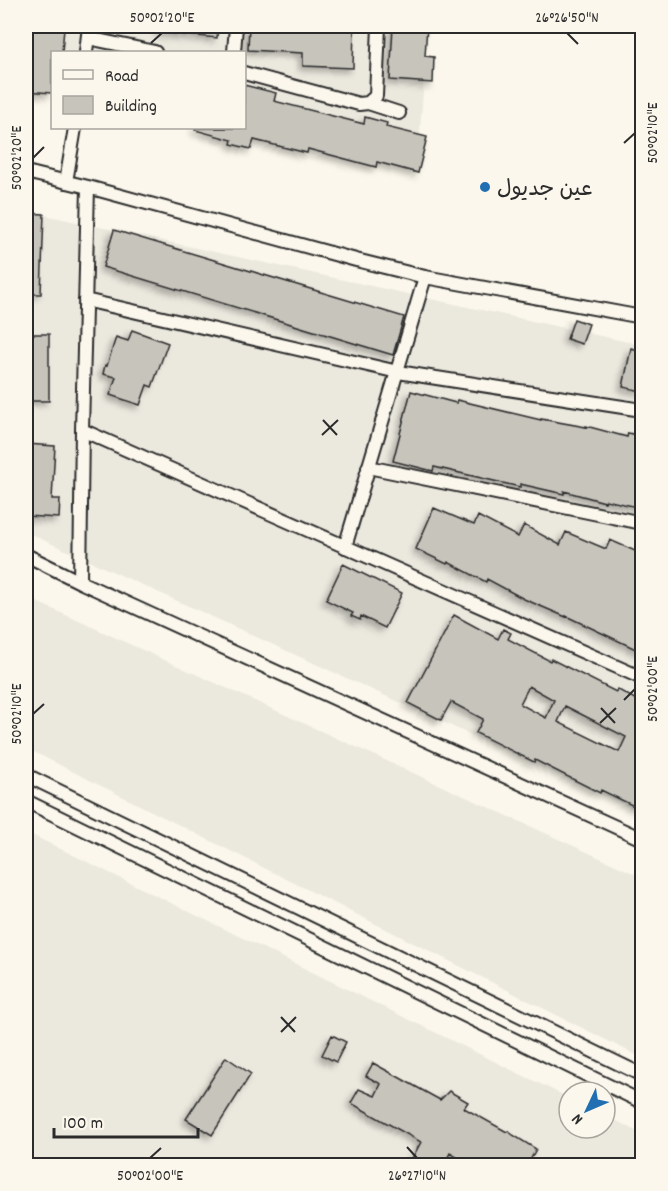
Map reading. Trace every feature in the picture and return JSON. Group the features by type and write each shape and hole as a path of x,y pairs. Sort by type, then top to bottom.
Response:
{"street":[{"path":"234,51 236,26"},
{"path":"368,103 376,96 379,26"},
{"path":"86,51 88,32 152,51"},
{"path":"246,74 359,104 368,103 399,112"},
{"path":"66,182 75,129"},
{"path":"26,172 425,277 642,317"},
{"path":"80,582 88,188"},
{"path":"345,547 425,277"},
{"path":"85,300 398,372 642,410"},
{"path":"82,430 642,678"},
{"path":"368,467 642,523"},
{"path":"26,555 80,582 642,839"},
{"path":"26,775 642,1075"},
{"path":"26,801 638,1100"},
{"path":"638,1100 628,1091 630,1082 636,1080 642,1083"}],"shaded area":[{"path":"26,26 428,26 418,157 246,114 246,51 51,51 51,67 26,60"},
{"path":"26,211 642,345 642,813 26,532"},
{"path":"26,597 642,877 642,1058 26,748"},
{"path":"26,832 557,1092 557,1140 617,1140 617,1121 642,1134 642,1165 26,1165"}],"building":[{"path":"26,26 64,28 62,51 51,51 51,93 26,91"},
{"path":"160,26 218,26 217,38 159,32"},
{"path":"249,26 354,26 353,68 303,66 303,53 248,50"},
{"path":"393,26 427,26 425,56 434,57 433,83 390,80"},
{"path":"246,86 276,93 274,101 364,124 365,117 387,123 386,127 427,137 418,173 377,162 376,167 308,149 307,153 254,140 251,149 231,144 232,140 195,130 246,129"},
{"path":"26,213 44,214 41,294 26,294"},
{"path":"114,230 404,317 393,355 103,267"},
{"path":"574,319 589,324 582,344 567,339"},
{"path":"132,330 168,343 152,387 147,385 140,405 110,395 116,377 103,374 116,337 128,341"},
{"path":"26,334 49,334 49,401 26,401"},
{"path":"631,348 642,351 642,391 623,387"},
{"path":"411,391 456,403 457,400 541,420 586,426 627,437 628,433 642,436 642,508 606,500 605,502 564,491 564,494 520,484 520,487 434,467 433,471 393,461"},
{"path":"26,444 55,446 52,499 60,499 59,518 26,516"},
{"path":"434,508 474,525 478,516 518,537 524,525 560,545 566,532 606,549 610,540 642,554 642,652 524,599 487,579 486,582 448,562 447,564 416,549"},
{"path":"343,564 402,593 385,628 361,616 360,620 351,616 353,613 326,600"},
{"path":"454,615 498,639 503,629 511,633 508,639 616,692 617,689 642,703 642,799 638,808 601,790 600,793 476,733 483,719 451,702 441,720 408,703","holes":["529,686 554,700 546,718 520,704","565,706 626,737 619,752 558,722"]},
{"path":"332,1035 346,1042 336,1062 322,1055"},
{"path":"226,1057 251,1074 212,1135 186,1119"},
{"path":"373,1063 440,1100 449,1091 468,1102 464,1108 536,1149 527,1166 472,1166 450,1153 443,1166 408,1166 421,1142 351,1103 359,1089 375,1096 381,1084 366,1076"}],"place":[{"name":"عين جديول","path":"485,187"}]}
